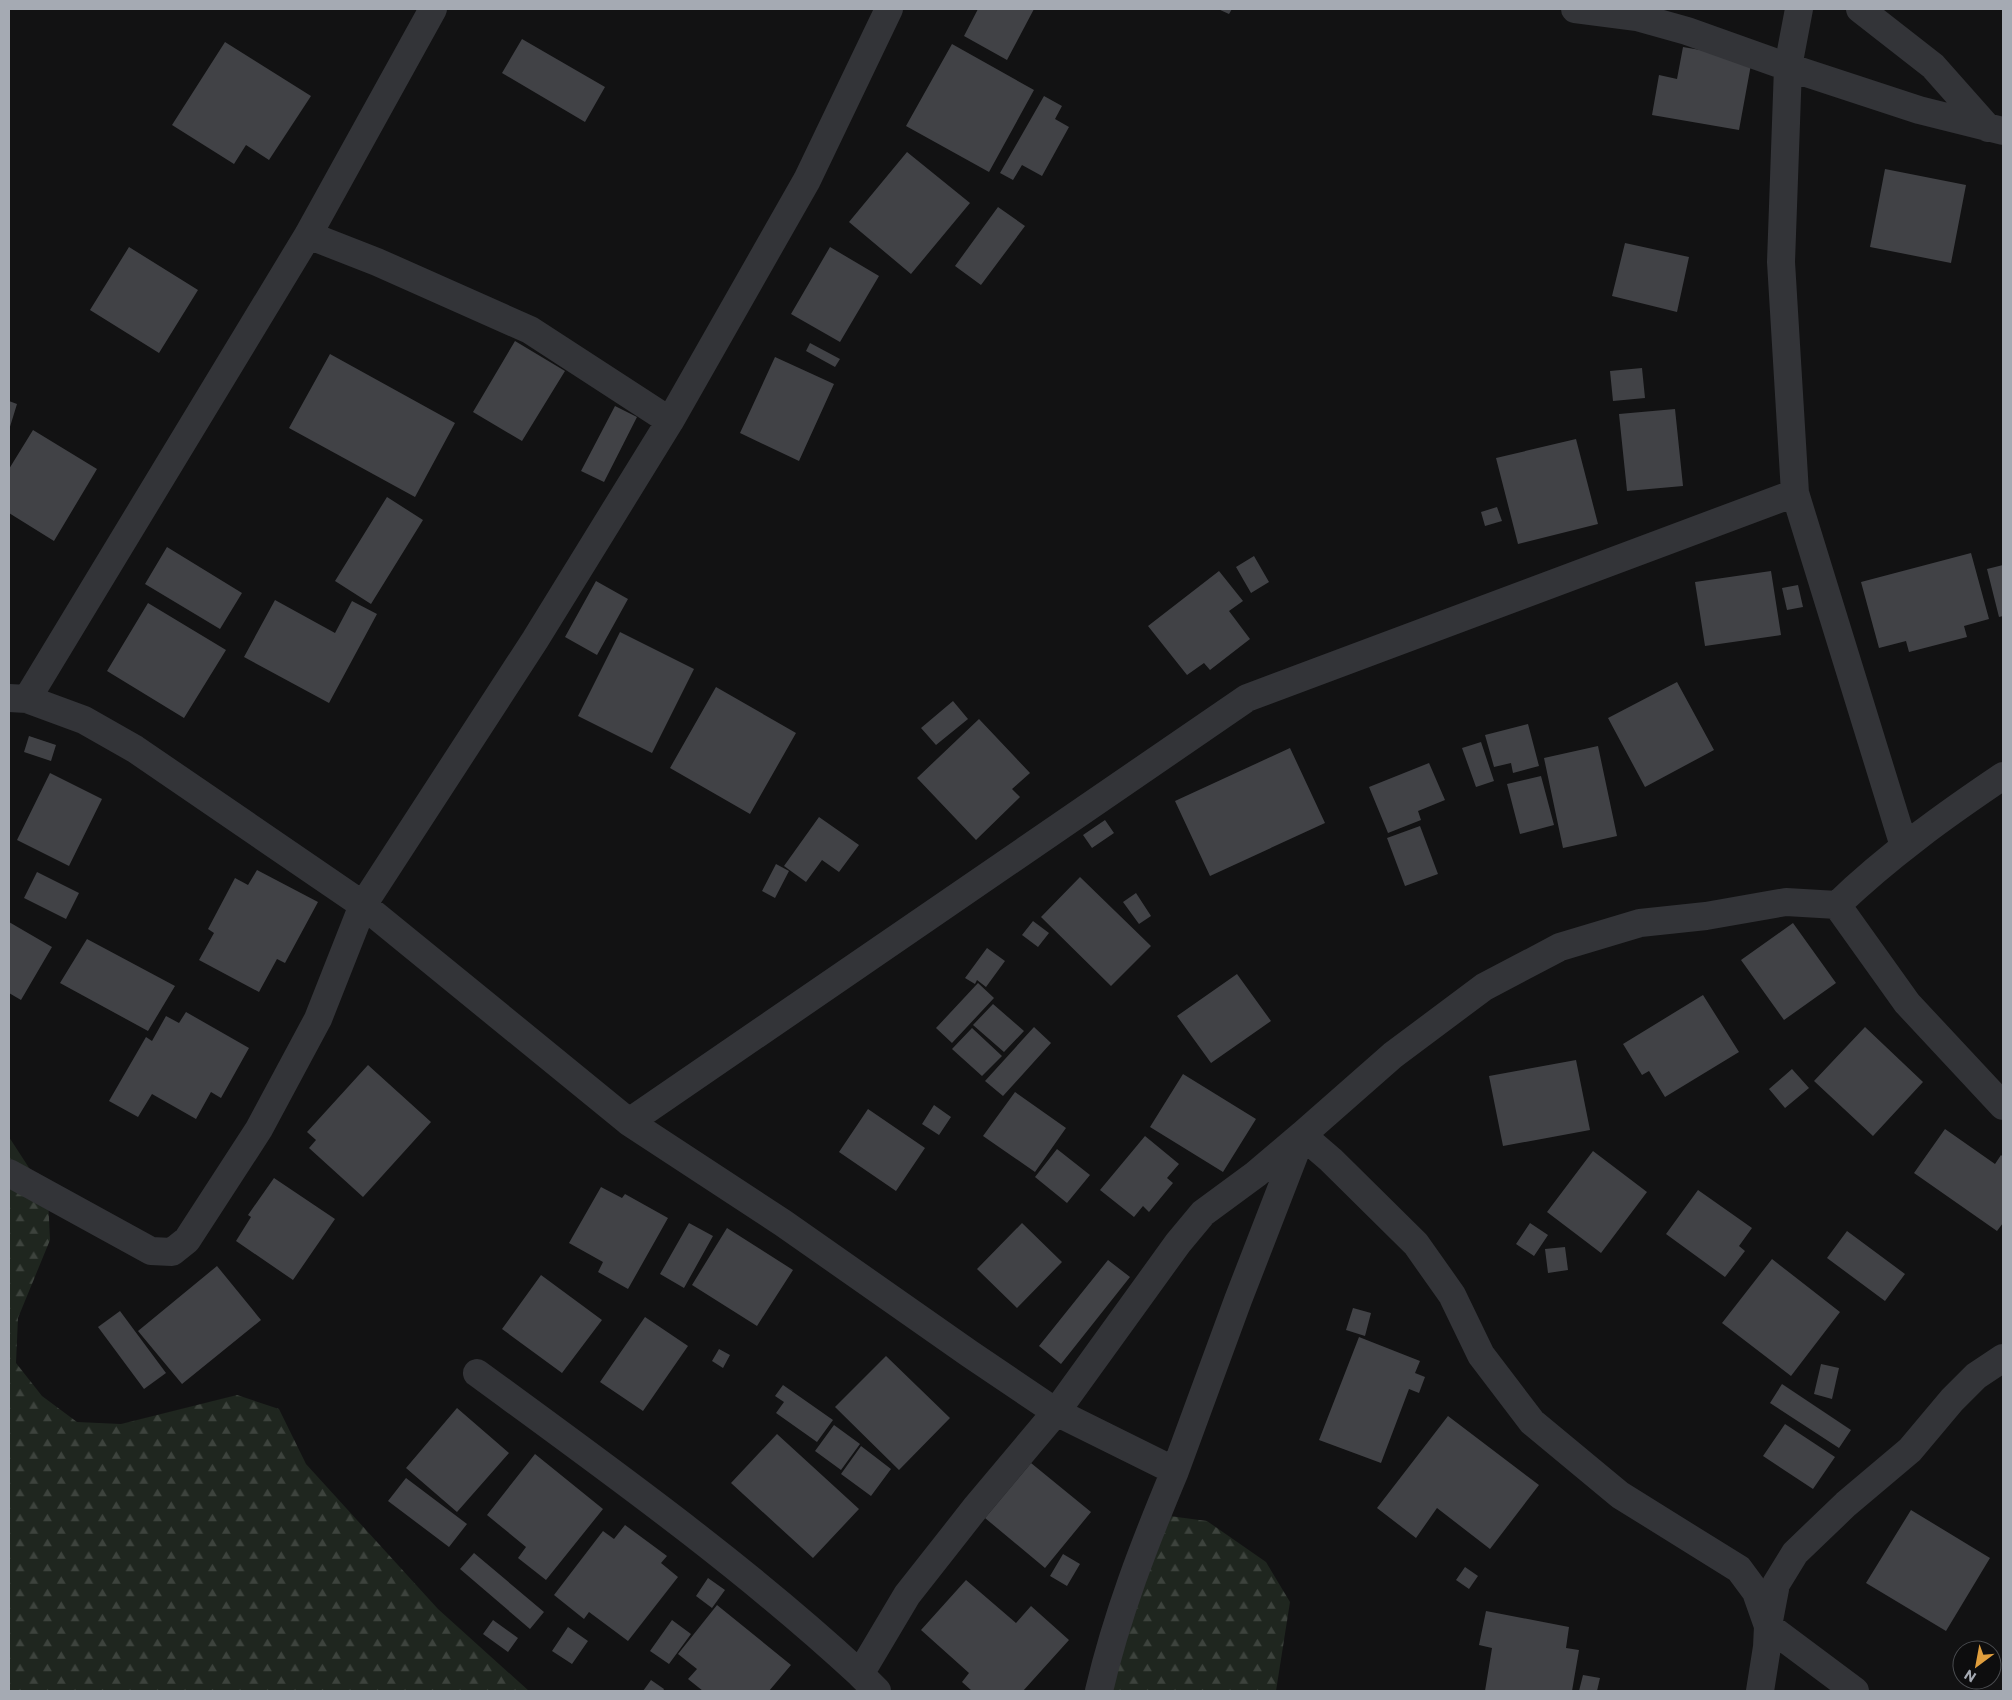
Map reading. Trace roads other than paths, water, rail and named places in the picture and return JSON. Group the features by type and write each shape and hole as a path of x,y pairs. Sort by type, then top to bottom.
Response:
{"street":[{"path":"433,9 308,235 18,698 84,720 135,749 363,905 629,1122 783,1223 1056,1412 1175,1471"},
{"path":"9,1173 152,1251 172,1252 187,1240 259,1129 318,1019 363,905 534,640 670,422 807,180 889,9"},
{"path":"1575,9 1646,19 1687,31 1788,67 1919,110 1996,129"},
{"path":"1800,9 1788,67 1781,262 1795,493 1904,846"},
{"path":"1860,9 1933,66 1996,129"},
{"path":"308,235 377,262 530,330 670,422"},
{"path":"629,1122 1247,698 1795,493"},
{"path":"477,1373 665,1511 807,1625 868,1683 907,1595 977,1506 1056,1412 1178,1243 1203,1213 1256,1174 1393,1055 1484,986 1560,947 1640,923 1706,916 1786,902 1837,905 1867,876 1904,846 2003,776"},
{"path":"1837,905 1907,1003 2003,1106"},
{"path":"1099,1691 1139,1557 1175,1471 1238,1300 1302,1135"},
{"path":"1302,1135 1331,1160 1416,1244 1452,1295 1481,1355 1532,1422 1620,1494 1739,1569 1756,1592 1768,1626 1855,1691"},
{"path":"1760,1691 1767,1647 1768,1626 1776,1584 1795,1553 1846,1504 1910,1450 1952,1400 1976,1376 2003,1358"}]}
